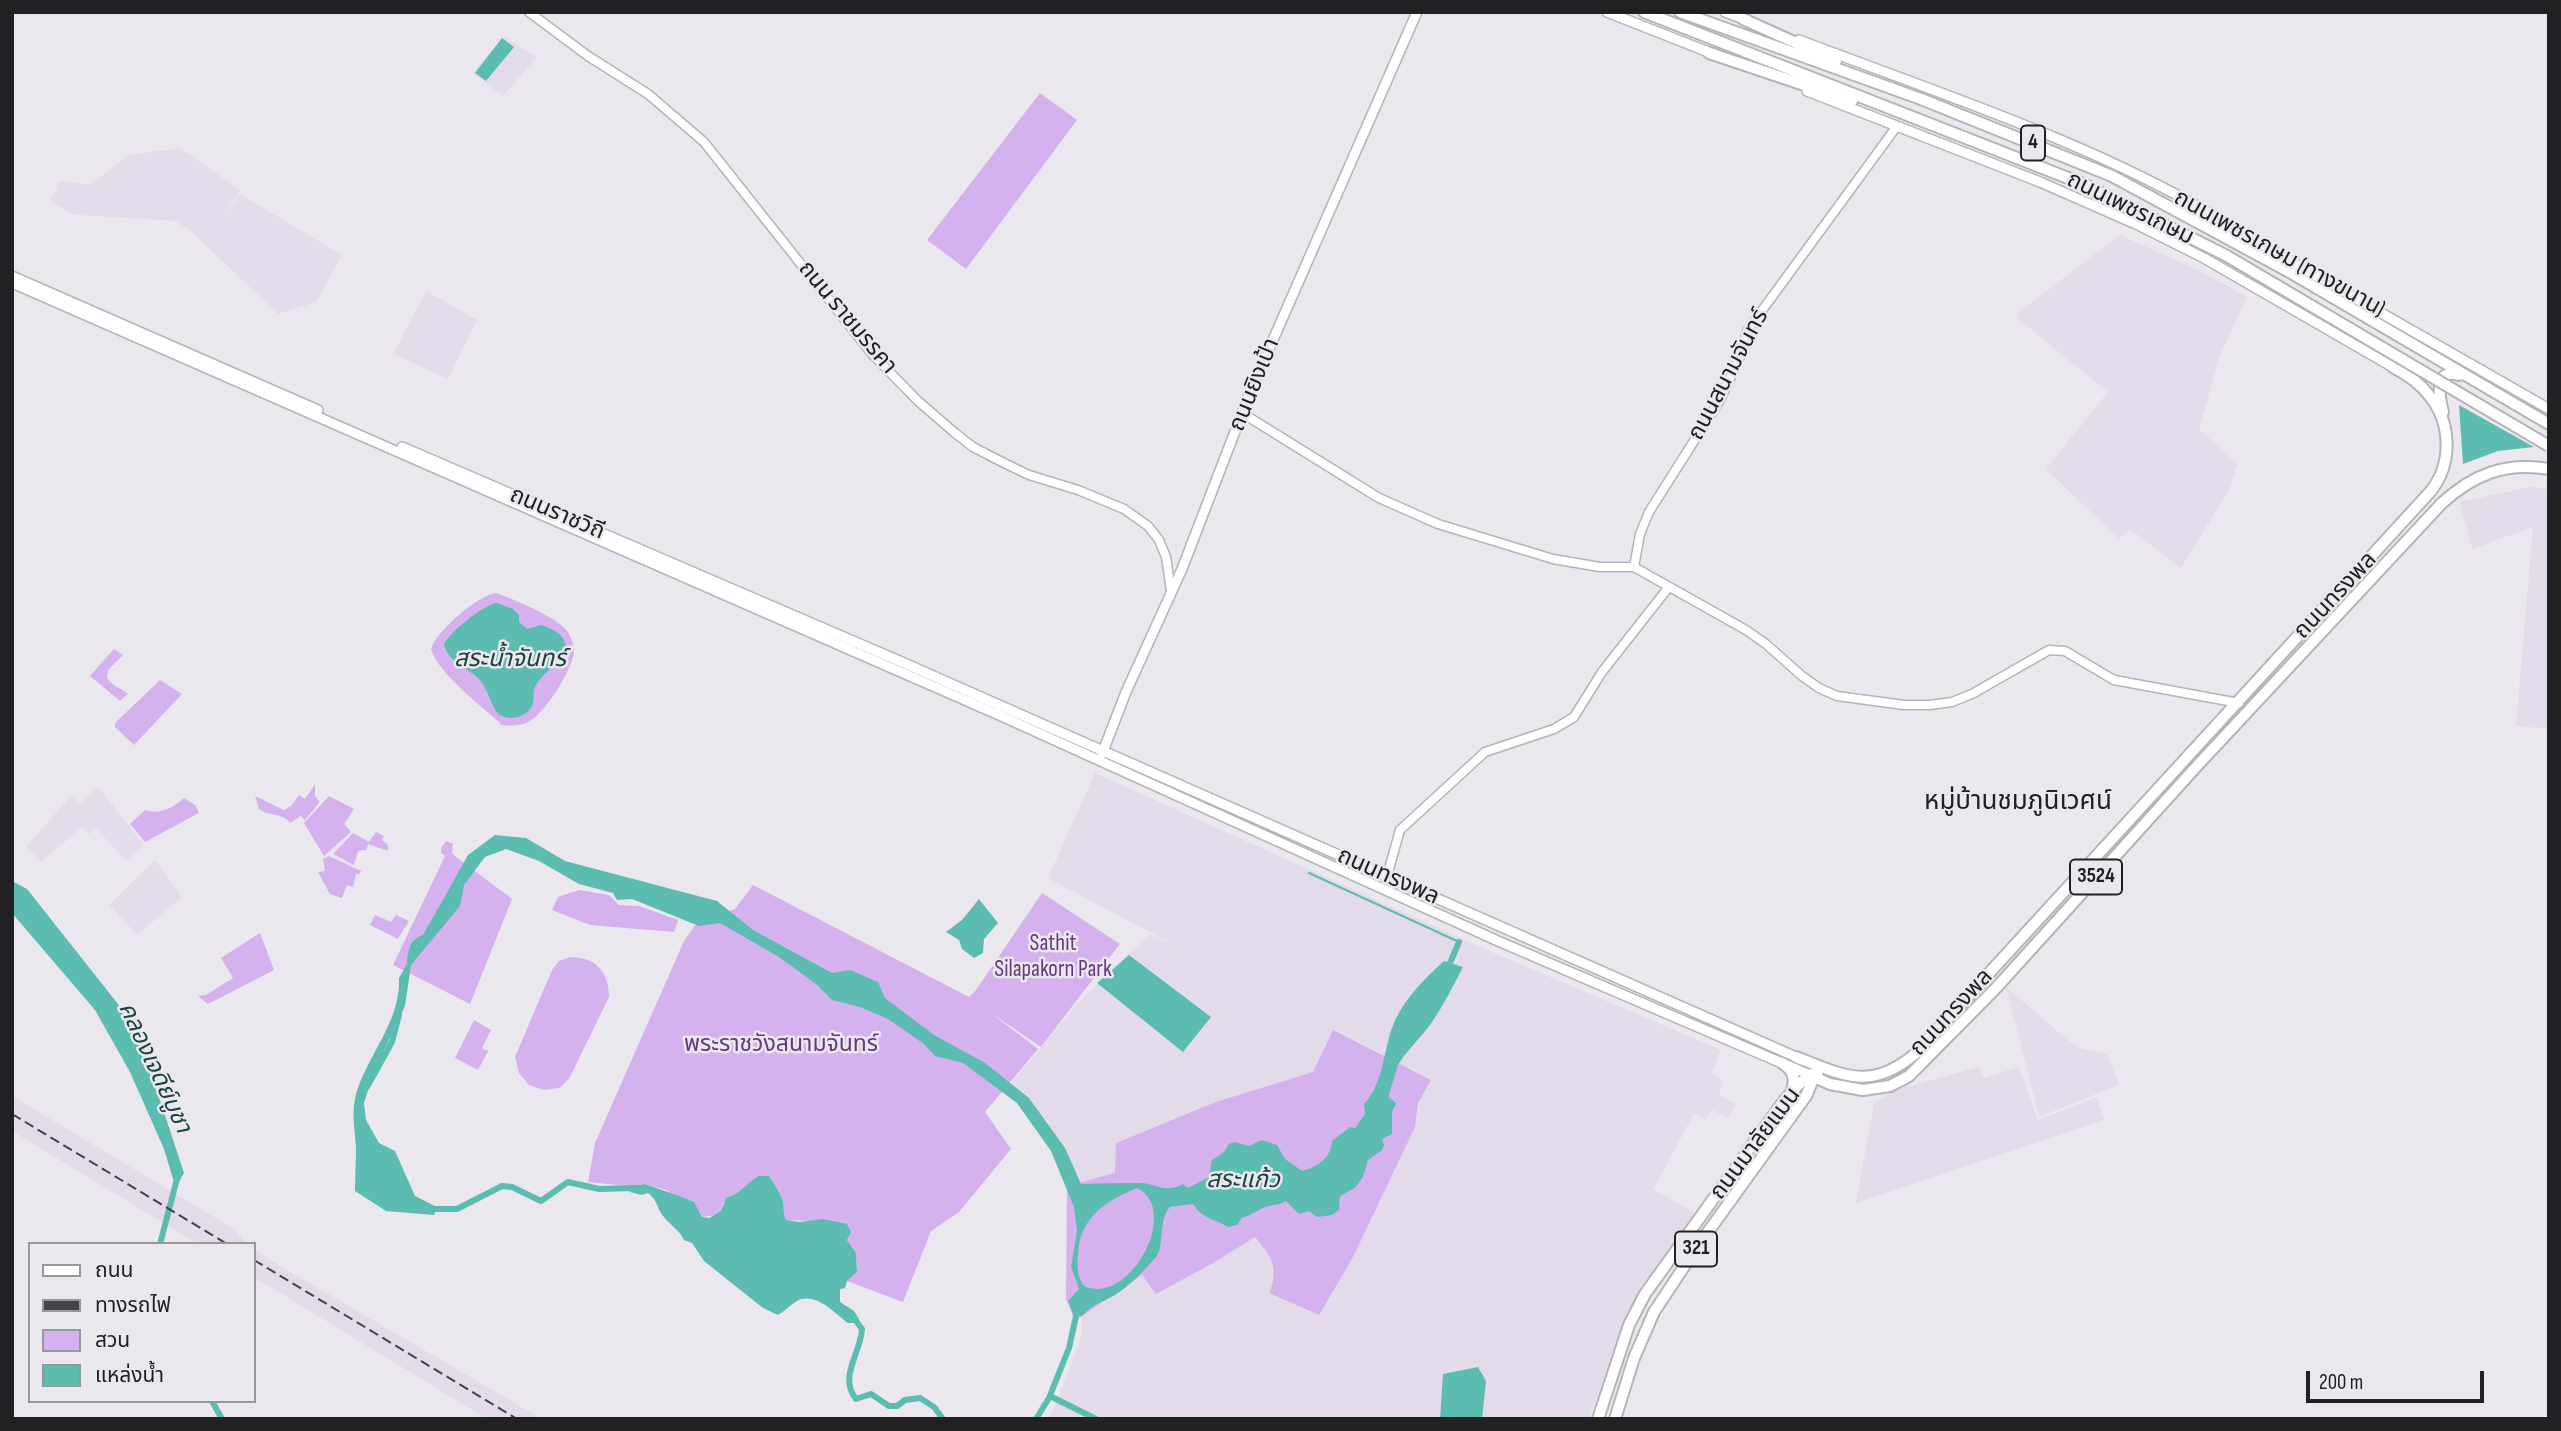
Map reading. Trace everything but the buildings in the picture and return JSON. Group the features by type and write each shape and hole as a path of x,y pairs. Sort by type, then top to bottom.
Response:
{"highway":[{"name":"ถนนเพชรเกษม","path":"1644,12 1914,120 2086,185 2227,256 2549,446"},
{"name":"ถนนเพชรเกษม","path":"1680,12 1905,93 2112,176 2286,270 2549,424"},
{"path":"1743,19 1905,93"},
{"path":"1709,53 1914,120"},
{"path":"2112,176 2256,241"},
{"path":"2393,367 2405,371 2413,370 2417,365 2420,359 2418,353 2409,343"},
{"name":"ถนนทรงพล","path":"1796,1057 1834,1073 1868,1077 1894,1070 1915,1054 2436,485 2444,472 2447,458 2447,439 2442,421 2430,395 2393,367"},
{"path":"2447,439 2439,391 2440,381 2444,375 2453,373 2480,384"},
{"name":"ถนนทรงพล","path":"1812,1076 1854,1090 1871,1090 1890,1086 1909,1076 1997,987 2196,767 2442,503 2464,484 2500,470 2548,468"},
{"path":"2328,606 2338,615"},
{"path":"1796,1057 1805,1062 1812,1076 1834,1073"},
{"path":"1782,1063 1793,1072 1792,1090"},
{"name":"ถนนมาลัยแมน","path":"1598,1419 1629,1325 1645,1294 1792,1090 1812,1076"},
{"name":"ถนนมาลัยแมน","path":"1615,1419 1643,1334 1654,1312 1695,1250 1806,1096 1812,1076"},
{"path":"1806,1096 1830,1084"}],"main road":[{"name":"ถนนยิงเป้า","path":"1100,761 1182,569 1242,413 1417,12"},
{"name":"ถนนเพชรเกษม (ทางขนาน)","path":"1607,12 2040,182 2138,225 2204,258 2393,367"},
{"name":"ถนนเพชรเกษม (ทางขนาน)","path":"1725,12 2000,116 2134,173 2217,217 2549,409"},
{"name":"ถนนราชวิถี","path":"12,276 731,593 1100,761"},
{"name":"ถนนราชวิถี","path":"12,283 517,507 731,593 1103,750"},
{"name":"ถนนทรงพล","path":"1103,750 1796,1057"},
{"name":"ถนนทรงพล","path":"1100,761 1377,887 1812,1076"},
{"path":"1377,887 1385,875"}],"street":[{"name":"ถนน ราชมรรคา","path":"529,12 588,56 648,94 704,142 873,355 918,401 955,433 973,447 1004,463 1029,475 1078,489 1124,509 1148,526 1159,540 1166,556 1171,591"},
{"name":"ถนนสนามจันทร์","path":"1634,567 1640,534 1648,512 1720,400 1740,357 1747,331 1897,125"},
{"path":"1242,413 1379,498 1438,524 1553,559 1600,567 1634,567 1746,630 1802,676 1819,688 1838,696 1903,705 1942,704 1972,694 2049,650 2057,649 2114,680 2239,703"},
{"path":"1385,875 1400,830 1485,752 1554,729 1574,717 1602,672 1668,588"}],"shaded area":[{"path":"504,36 537,57 503,96 473,73"},
{"path":"180,148 240,190 223,219 240,194 342,255 316,302 278,314 190,230 175,221 78,215 67,212 50,200 57,190 56,184 61,181 90,185 129,155"},
{"path":"2120,235 2200,271 2247,297 2219,358 2199,429 2237,464 2230,488 2181,568 2130,529 2119,539 2046,469 2108,392 2017,318 2018,313"},
{"path":"426,291 477,320 448,379 393,354"},
{"path":"2529,487 2549,489 2549,729 2516,726 2533,527 2472,549 2460,502"},
{"path":"1095,773 1487,950 1721,1050 1712,1073 1723,1080 1719,1095 1736,1104 1728,1118 1712,1110 1705,1120 1694,1113 1654,1189 1695,1214 1639,1294 1614,1347 1589,1419 1048,1419 1082,1334 1081,1209 1067,1161 1010,1085 1079,1002 1150,934 1185,951 1048,878"},
{"path":"98,787 144,845 127,861 95,828 89,834 82,827 41,862 26,847 71,796 80,805"},
{"path":"155,860 182,897 137,935 109,905"},
{"path":"2006,987 2069,1041 2082,1049 2107,1054 2119,1085 2039,1117"},
{"path":"1979,1067 1984,1078 2019,1067 2038,1120 2097,1097 2104,1120 1856,1203 1874,1103 1895,1090"},
{"path":"12,1096 236,1230 245,1242 195,1242 12,1131"},
{"path":"256,1250 542,1419 487,1419 256,1278"}],"green space":[{"path":"1040,93 1077,120 966,269 927,240"},
{"name":"สระน้ำจันทร์","path":"496,593 554,620 567,631 574,651 569,669 550,701 535,717 519,725 502,725 452,679 431,649 441,633 458,615 479,600"},
{"path":"114,649 123,655 108,670 107,678 128,694 120,701 90,676"},
{"path":"160,680 182,694 134,745 115,727 115,723"},
{"path":"315,784 315,796 320,802 305,820 301,816 290,823 283,817 259,809 255,796 284,810 292,805 299,795 305,799"},
{"path":"329,796 354,809 344,824 351,832 324,856 304,823"},
{"path":"184,798 195,805 199,813 145,842 130,824 145,810 166,810"},
{"path":"376,832 384,836 382,840 388,845 388,851 368,844 366,850 358,851 354,865 333,854 353,833 369,842"},
{"path":"446,841 453,844 452,853 455,856 512,899 470,1004 393,965 445,856 441,853 441,848"},
{"path":"329,856 361,871 356,874 353,887 347,885 342,898 330,894 318,872 325,871 323,859"},
{"name":"พระราชวังสนามจันทร์","path":"753,885 969,997 1042,893 1120,944 1041,1047 991,1013 1038,1049 985,1112 1011,1149 959,1212 931,1231 903,1302 847,1281 857,1272 856,1253 847,1240 810,1221 786,1220 769,1176 740,1190 723,1203 721,1211 716,1215 703,1217 697,1210 666,1190 645,1184 628,1186 588,1182 595,1143 684,941 696,924 735,909"},
{"path":"579,890 609,895 619,905 639,906 678,920 674,932 590,925 552,910 558,897"},
{"path":"375,915 391,922 396,915 409,921 398,939 370,925"},
{"path":"260,933 274,970 208,1004 198,996 206,995 233,978 221,958"},
{"path":"570,957 594,963 604,973 609,997 569,1079 559,1088 544,1090 529,1085 519,1073 515,1057 552,970 559,961"},
{"path":"474,1020 491,1030 482,1048 488,1051 478,1070 455,1058"},
{"path":"1333,1030 1431,1080 1418,1103 1415,1127 1353,1257 1319,1315 1269,1293 1274,1269 1255,1237 1156,1294 1142,1275 1075,1321 1066,1299 1067,1186 1115,1173 1116,1143 1216,1102 1313,1072"}],"water":[{"path":"502,38 514,47 486,81 475,73"},
{"path":"2459,405 2534,447 2498,451 2463,464"},
{"name":"สระน้ำจันทร์","path":"497,603 513,609 519,615 519,622 527,629 541,625 557,632 566,646 561,658 536,685 533,704 529,710 516,718 498,714 479,679 449,656 444,644 468,619"},
{"name":"สระแก้ว","path":"495,835 526,838 565,861 717,901 753,930 832,973 850,970 878,982 885,998 934,1035 985,1063 1029,1098 1065,1148 1081,1184 1145,1183 1170,1188 1183,1184 1188,1188 1209,1177 1212,1160 1224,1152 1229,1144 1235,1142 1249,1146 1262,1140 1277,1145 1285,1159 1302,1171 1313,1167 1326,1157 1332,1141 1350,1127 1355,1128 1365,1114 1364,1104 1378,1081 1394,1023 1412,994 1444,961 1463,967 1437,1015 1397,1066 1386,1095 1396,1103 1392,1112 1392,1134 1382,1139 1382,1150 1368,1160 1363,1177 1355,1188 1340,1196 1339,1210 1332,1215 1317,1217 1309,1211 1299,1214 1286,1201 1262,1208 1242,1218 1237,1225 1228,1227 1205,1215 1193,1204 1170,1207 1164,1218 1157,1256 1127,1287 1093,1306 1082,1316 1073,1314 1068,1301 1079,1289 1071,1267 1077,1231 1074,1207 1051,1151 1017,1103 963,1063 935,1056 924,1044 888,1019 860,1007 832,1000 816,984 779,957 720,923 699,926 632,899 617,900 613,893 579,884 539,861 506,849 485,857 464,885 460,906 411,965 405,1006 373,1074 364,1103 366,1120 379,1143 395,1151 415,1196 437,1207 434,1215 386,1211 355,1191 354,1115 361,1079 395,1009 399,978 468,855","holes":["1137,1188 1149,1199 1154,1216 1152,1234 1144,1253 1132,1270 1118,1283 1101,1289 1084,1286 1079,1275 1078,1254 1089,1220 1105,1205"]},
{"path":"12,881 27,889 118,1004 135,1035 184,1173 178,1184 173,1179 164,1149 130,1072 95,1010 12,913"},
{"path":"979,899 998,923 984,939 983,953 974,958 962,949 959,940 946,932 962,920"},
{"path":"1129,955 1211,1017 1183,1052 1097,983"},
{"path":"759,1176 769,1176 782,1199 786,1220 800,1222 823,1219 847,1224 851,1232 847,1240 856,1253 857,1272 847,1281 845,1288 840,1289 840,1302 854,1311 859,1319 856,1323 848,1323 825,1305 811,1299 797,1301 778,1315 763,1308 704,1261 692,1243 684,1240 664,1217 648,1193 642,1195 630,1192 628,1186 645,1184 682,1197 694,1202 702,1217 709,1218 721,1211 726,1198"},
{"path":"1478,1367 1486,1381 1482,1419 1440,1419 1443,1374"}],"waterway":[{"path":"1309,873 1459,942"},
{"path":"410,960 413,946 425,937"},
{"path":"1447,970 1459,942"},
{"path":"367,1087 392,1042 399,1015"},
{"path":"1384,1101 1396,1061"},
{"name":"คลองเจดีย์บูชา","path":"161,1242 178,1175"},
{"path":"428,1209 457,1209 502,1186 512,1187 541,1201 568,1182 599,1189 636,1188"},
{"path":"1036,1419 1049,1398 1069,1348 1078,1307"},
{"path":"853,1317 862,1329 849,1382 856,1399 871,1394 889,1406 897,1406 905,1400 920,1398 934,1407 943,1419"},
{"path":"1050,1396 1096,1419"},
{"name":"คลองเจดีย์บูชา","path":"213,1403 222,1419"}],"railway":[{"path":"12,1114 224,1242"},
{"path":"256,1261 517,1419"}],"district":[{"name":"หมู่บ้านชมภูนิเวศน์","path":"2018,802"}],"park label":[{"name":"Sathit Silapakorn Park","path":"1053,957"}]}
